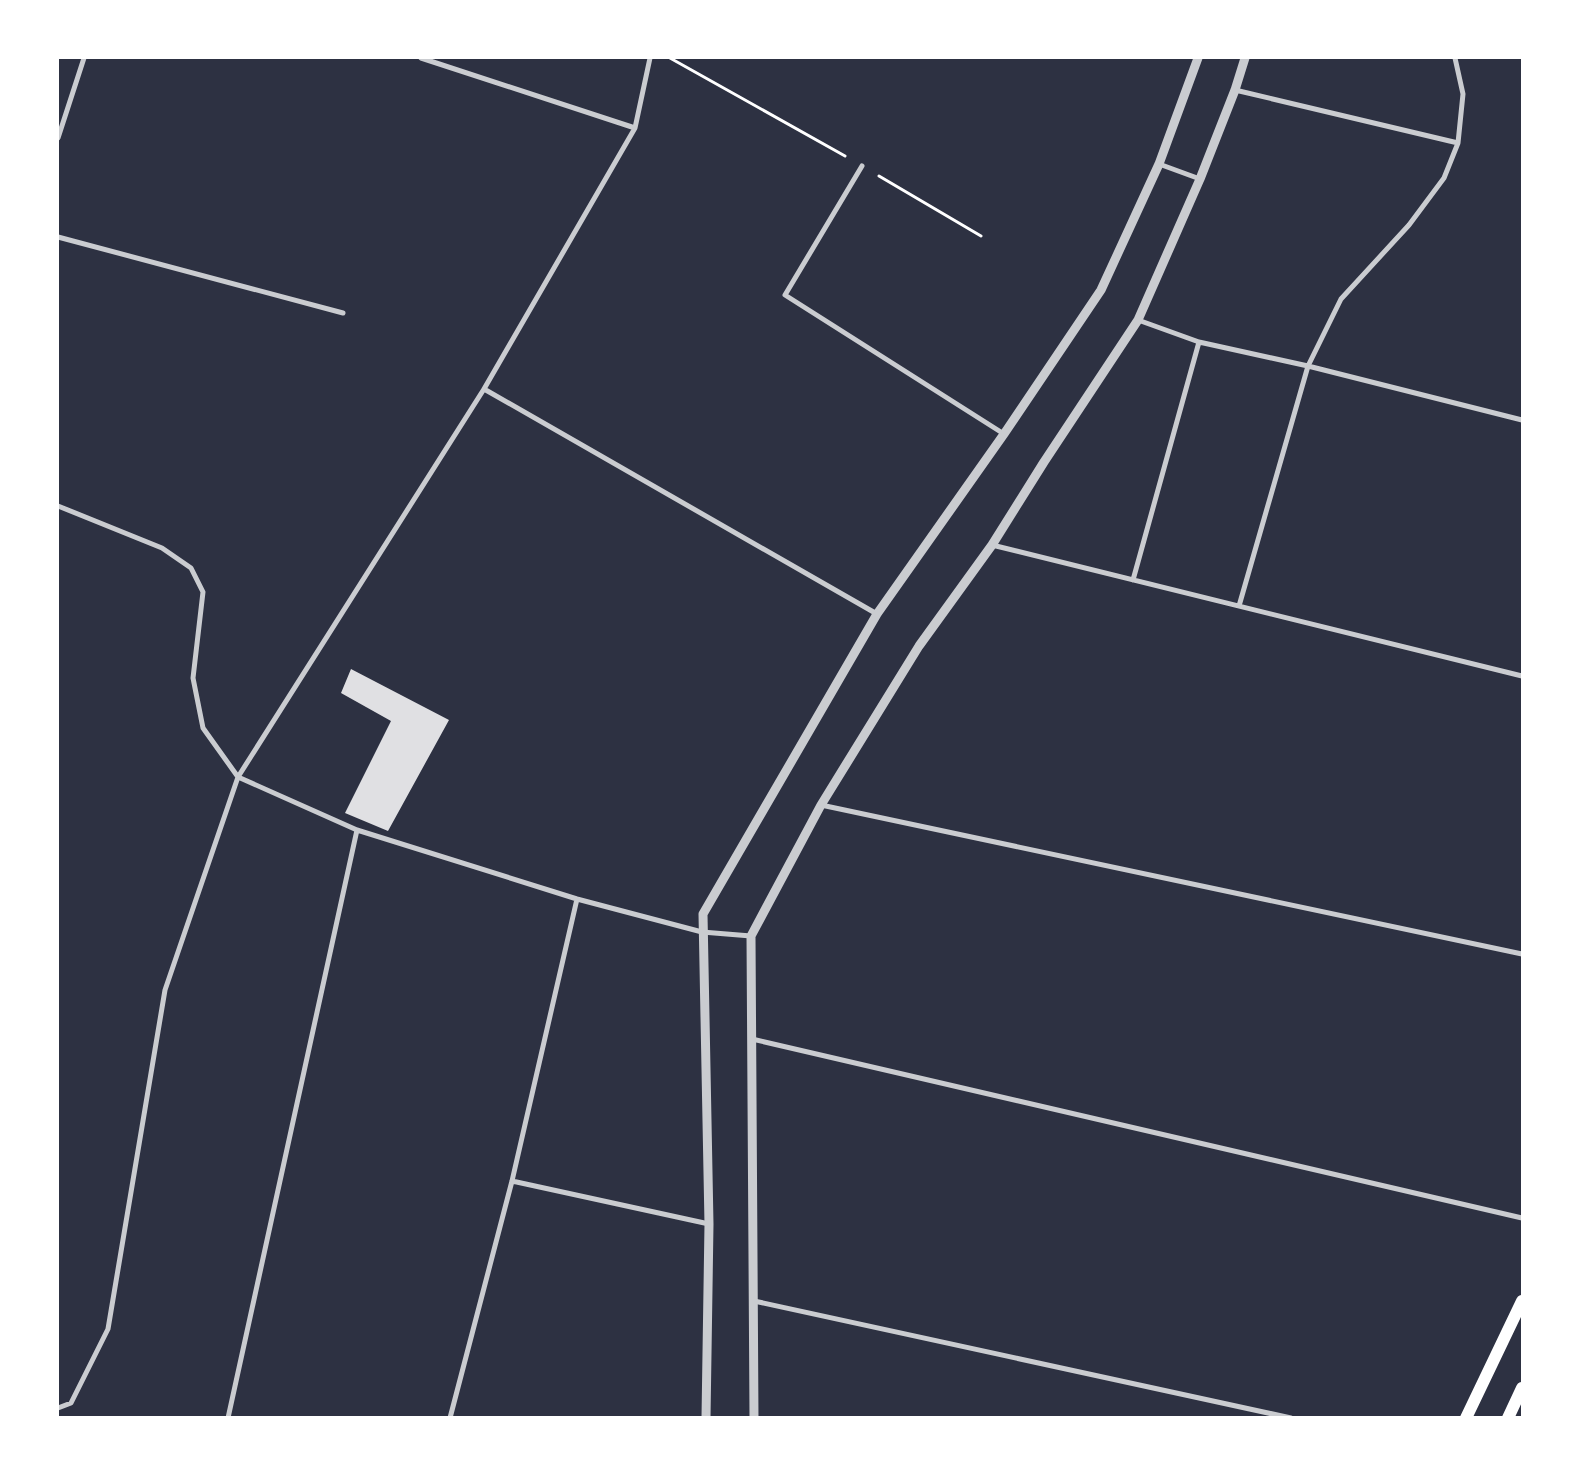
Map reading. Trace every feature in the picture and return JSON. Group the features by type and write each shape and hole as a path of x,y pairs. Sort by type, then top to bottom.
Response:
{"main road":[{"path":"1466,1418 1522,1301"},
{"path":"1508,1418 1522,1388"}],"street":[{"path":"58,138 84,58"},
{"path":"421,58 635,128"},
{"path":"58,1408 71,1403 108,1329 165,990 238,777 484,389 635,128 650,58"},
{"path":"706,1418 709,1224 703,914 877,614 1004,434 1101,290 1159,164 1198,58"},
{"path":"754,1418 750,936 821,805 919,646 992,545 1044,462 1138,320 1200,179 1236,90 1245,58"},
{"path":"1238,606 1308,366 1341,299 1409,225 1444,178 1458,142 1463,94 1455,58"},
{"path":"1236,90 1458,142"},
{"path":"1159,164 1200,179"},
{"path":"862,166 785,295 1004,434"},
{"path":"58,237 343,313"},
{"path":"1138,320 1199,342 1308,366 1522,420"},
{"path":"1133,580 1199,342"},
{"path":"484,389 877,614"},
{"path":"58,506 162,548 191,568 203,592 193,678 203,728 238,777 357,830 577,899 702,932 750,936"},
{"path":"992,545 1522,676"},
{"path":"821,805 1522,954"},
{"path":"228,1418 357,830"},
{"path":"450,1418 512,1181 577,899"},
{"path":"752,1040 1522,1218"},
{"path":"512,1181 709,1224"},
{"path":"754,1301 1291,1418"}],"path":[{"path":"669,58 862,166 981,236"}],"building":[{"path":"351,669 449,720 388,831 345,813 391,721 341,693"}]}
